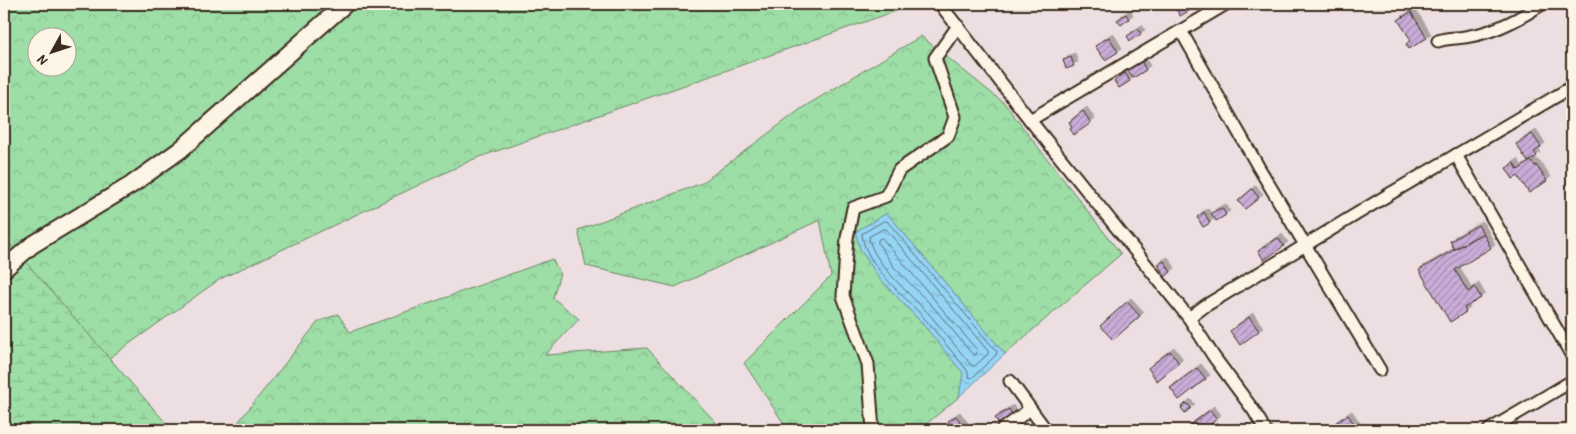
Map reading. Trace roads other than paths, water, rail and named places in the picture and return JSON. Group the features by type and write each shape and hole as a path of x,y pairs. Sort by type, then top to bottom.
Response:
{"main road":[{"path":"4,269 32,245 131,185 180,150 344,4"}],"street":[{"path":"940,4 1030,120 1189,318 1214,357 1254,410 1265,430"},
{"path":"1030,120 1226,4"},
{"path":"1438,41 1446,38 1470,36 1500,27 1542,4"},
{"path":"873,430 868,364 843,296 847,238 853,208 886,196 899,170 948,136 955,117 935,58 958,26"},
{"path":"1181,31 1259,168 1380,370"},
{"path":"1189,318 1205,306 1572,87"},
{"path":"1456,155 1572,356"},
{"path":"1010,381 1046,430"},
{"path":"1489,430 1572,381"},
{"path":"1002,430 1030,409"}],"water":[{"path":"887,213 1005,354 959,397 963,373 921,322 880,279 861,251 855,232"}]}
